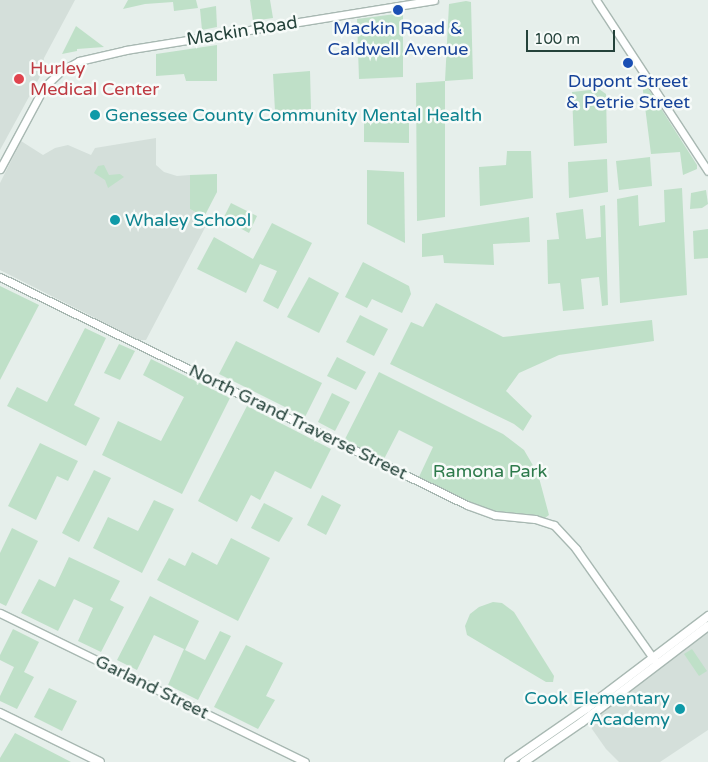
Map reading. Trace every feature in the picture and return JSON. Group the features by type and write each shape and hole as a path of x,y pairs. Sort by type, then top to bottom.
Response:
{"main road":[{"path":"524,762 582,722 708,616"},
{"path":"510,762 708,626"},
{"path":"0,713 100,762"}],"street":[{"name":"Mackin Road","path":"0,168 34,102 55,76 79,61 107,53 434,0"},
{"path":"596,0 708,171"},
{"name":"North Grand Traverse Street","path":"0,277 467,505 495,515 535,518 554,525 576,549 655,661"},
{"name":"Garland Street","path":"0,612 305,762"}],"shaded area":[{"name":"Hurley Medical Center","path":"0,0 75,0 44,58 42,73 0,150"},
{"path":"156,138 156,165 164,172 177,176 190,175 190,209 209,220 146,340 139,340 0,270 0,183 21,141 43,155 55,148 68,145 91,155 95,148"},
{"path":"708,630 708,730 660,762 619,762 606,749 592,729 591,719"}],"green space":[{"path":"128,0 196,0 198,8 174,11 173,2 145,4 123,9"},
{"path":"250,0 270,0 273,18 253,21"},
{"path":"471,2 473,79 445,81 449,4"},
{"path":"216,6 217,27 202,30 200,9"},
{"path":"403,13 403,77 359,79 357,19"},
{"path":"76,26 104,47 77,49 77,51 62,54"},
{"path":"217,45 217,81 186,81 184,74 156,76 156,54"},
{"path":"310,71 311,109 275,111 273,74"},
{"path":"445,81 445,217 417,221 416,83"},
{"path":"642,83 646,85 697,165 697,169 683,175 680,152 651,154"},
{"path":"599,89 606,94 607,143 574,146 572,92"},
{"path":"409,120 409,143 364,142 364,121"},
{"path":"507,151 531,151 533,198 480,206 479,167 506,165"},
{"path":"650,157 652,186 619,190 616,161"},
{"path":"607,159 608,192 569,198 568,162"},
{"path":"104,165 109,175 120,174 124,177 108,188 105,180 94,173 98,166"},
{"path":"367,170 404,172 405,243 367,224"},
{"path":"217,174 217,192 204,217 190,209 190,175"},
{"path":"682,188 687,295 620,303 617,199 638,195 639,226 665,222 664,190"},
{"path":"706,190 708,204 702,208 690,209 691,193"},
{"path":"231,203 257,216 249,233 223,219"},
{"path":"605,205 608,305 602,306 599,277 581,279 584,309 563,311 560,283 548,284 547,240 559,239 556,213 583,209 586,239 601,237 600,206"},
{"path":"529,217 530,242 493,244 494,265 444,263 443,255 422,257 422,234"},
{"path":"272,223 312,243 278,309 263,301 277,271 260,264 246,293 197,269 214,237 253,259"},
{"path":"708,229 708,258 694,259 693,231"},
{"path":"363,262 409,286 411,294 402,313 372,299 367,308 345,297"},
{"path":"309,277 339,293 319,333 287,317"},
{"path":"0,286 39,305 0,380"},
{"path":"436,303 503,337 652,320 654,341 559,355 519,373 506,391 532,416 523,431 514,424 390,364 411,322 423,327"},
{"path":"360,315 388,329 374,356 346,342"},
{"path":"85,328 106,338 74,405 100,418 86,446 7,406 17,387 47,402"},
{"path":"236,341 322,383 305,417 219,374"},
{"path":"119,344 135,351 120,380 104,373"},
{"path":"337,357 366,372 356,390 327,376"},
{"path":"151,359 230,398 182,494 102,455 118,421 161,441 184,397 143,375"},
{"name":"Ramona Park","path":"379,372 503,434 524,450 538,474 549,515 545,518 535,515 495,511 475,506 418,479 433,447 399,430 383,461 344,441"},
{"path":"332,393 350,402 335,431 318,422"},
{"path":"247,406 331,449 311,489 275,471 260,500 251,495 237,522 198,501"},
{"path":"40,443 78,461 68,481 57,476 36,520 8,506"},
{"path":"94,470 111,478 79,542 62,533"},
{"path":"322,495 341,505 326,535 307,525"},
{"path":"154,500 174,509 142,573 93,548 108,517 138,531"},
{"path":"264,503 293,518 279,542 251,528"},
{"path":"12,528 38,541 6,606 0,603 0,553"},
{"path":"231,538 270,558 238,621 157,580 169,558 185,566 192,552 217,565"},
{"path":"69,557 120,581 110,600 124,607 101,652 78,641 93,608 74,599 58,631 21,613 39,579 55,587"},
{"path":"150,596 199,621 185,650 205,660 220,631 231,636 198,700 168,685 184,649 154,635 137,670 117,660"},
{"path":"493,602 502,603 514,612 554,676 553,682 546,682 467,635 465,626 470,614 479,607"},
{"path":"13,629 39,642 24,672 34,677 17,709 0,701 0,696 14,667 0,660 0,655"},
{"path":"246,645 283,663 266,696 275,700 258,729 214,707"},
{"path":"692,649 707,671 699,676 684,654"},
{"path":"49,688 77,701 62,731 34,717"},
{"path":"15,733 71,762 0,762 0,758"}],"place":[{"name":"Mackin Road & Caldwell Avenue","path":"398,10"},
{"name":"Dupont Street & Petrie Street","path":"628,63"},
{"name":"Hurley Medical Center","path":"19,79"},
{"name":"Genessee County Community Mental Health","path":"95,115"},
{"name":"Whaley School","path":"115,220"},
{"name":"Cook Elementary Academy","path":"680,709"}]}
